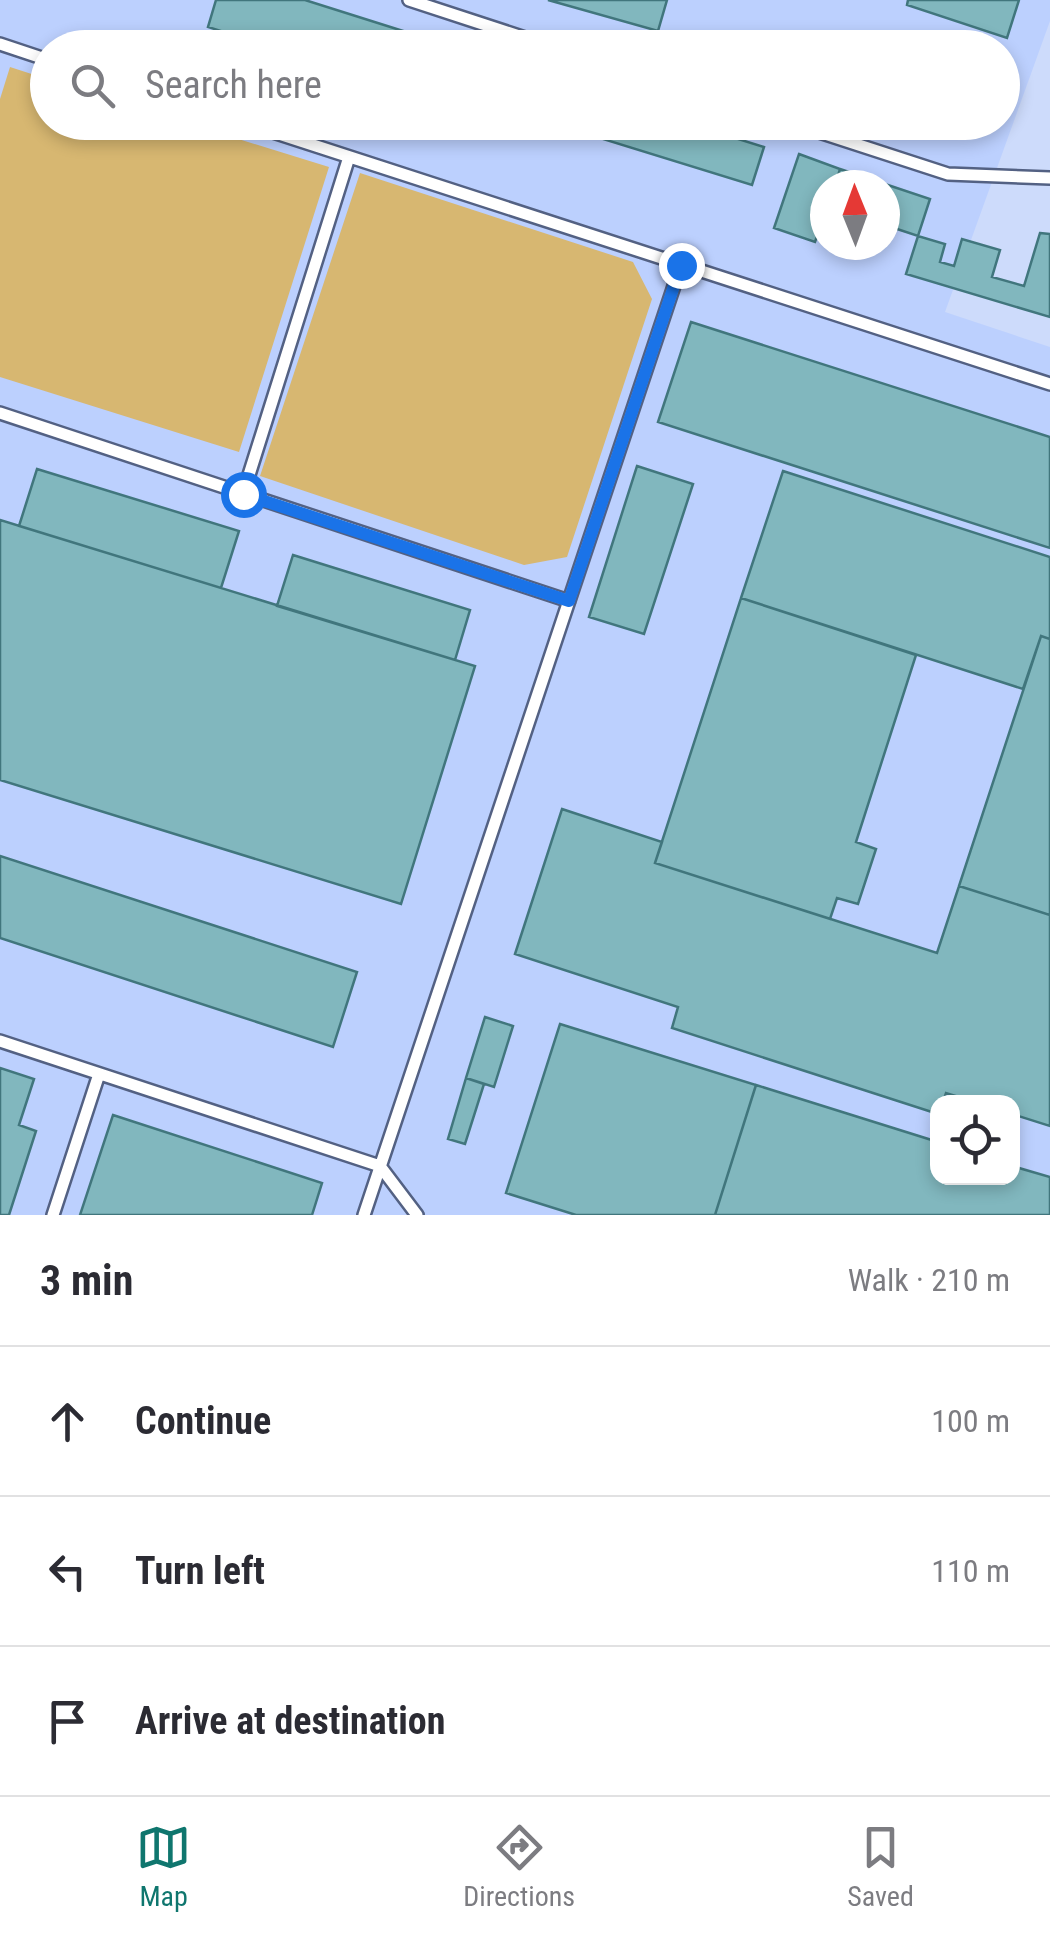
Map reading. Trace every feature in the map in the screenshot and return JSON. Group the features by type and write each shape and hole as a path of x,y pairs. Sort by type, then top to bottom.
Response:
{"lane":[{"path":"410,0 501,30"},
{"path":"0,59 2,45 30,54"},
{"path":"297,140 1050,384"},
{"path":"843,140 948,174 1050,178"},
{"path":"243,494 349,157"},
{"path":"364,1215 681,265"},
{"path":"0,414 569,601"},
{"path":"0,1041 380,1166 417,1215"},
{"path":"53,1215 99,1074"}],"shaded area":[{"path":"0,0 1050,0 1050,21 1020,104 1020,30 30,30 30,140 1007,140 945,312 1050,347 1050,1215 0,1215"},
{"path":"10,67 30,73 30,140 242,140 329,167 239,452 0,377 0,99"},
{"path":"360,173 633,262 652,299 567,557 524,565 260,476"}],"building":[{"path":"216,0 305,0 400,30 217,30 208,27"},
{"path":"548,0 667,0 658,30"},
{"path":"908,0 1019,0 1010,30 983,30 907,5"},
{"path":"606,140 742,140 764,147 752,185"},
{"path":"799,154 840,169 810,170 810,240 774,228"},
{"path":"900,189 930,199 918,236 900,230"},
{"path":"1040,233 1050,234 1050,317 906,274 918,236 945,244 940,262 954,266 962,239 1000,250 992,277 1024,286"},
{"path":"691,322 1050,437 1050,548 658,422"},
{"path":"637,466 693,484 644,634 589,617"},
{"path":"37,469 239,531 221,588 19,526"},
{"path":"783,471 1050,557 1050,639 1041,636 1023,689 741,598"},
{"path":"0,520 475,666 401,904 0,780"},
{"path":"293,555 470,610 455,660 277,606"},
{"path":"741,598 916,655 856,842 876,849 858,904 837,898 830,919 655,863"},
{"path":"1041,636 1050,639 1050,915 959,886"},
{"path":"562,809 662,842 655,863 937,953 959,886 1050,915 1050,1126 1020,1117 1020,1095 930,1095 930,1111 672,1028 678,1007 515,954"},
{"path":"0,856 357,972 333,1047 0,938"},
{"path":"485,1017 513,1026 494,1087 466,1078"},
{"path":"560,1024 756,1085 715,1215 576,1215 506,1193"},
{"path":"0,1068 34,1079 19,1125 36,1131 9,1215 0,1215"},
{"path":"466,1078 484,1084 465,1144 448,1139"},
{"path":"756,1085 930,1139 930,1185 1020,1185 1020,1168 1050,1177 1050,1215 715,1215"},
{"path":"113,1115 322,1183 312,1215 80,1215"}],"route":[{"path":"243,494 569,601 681,265"}]}
